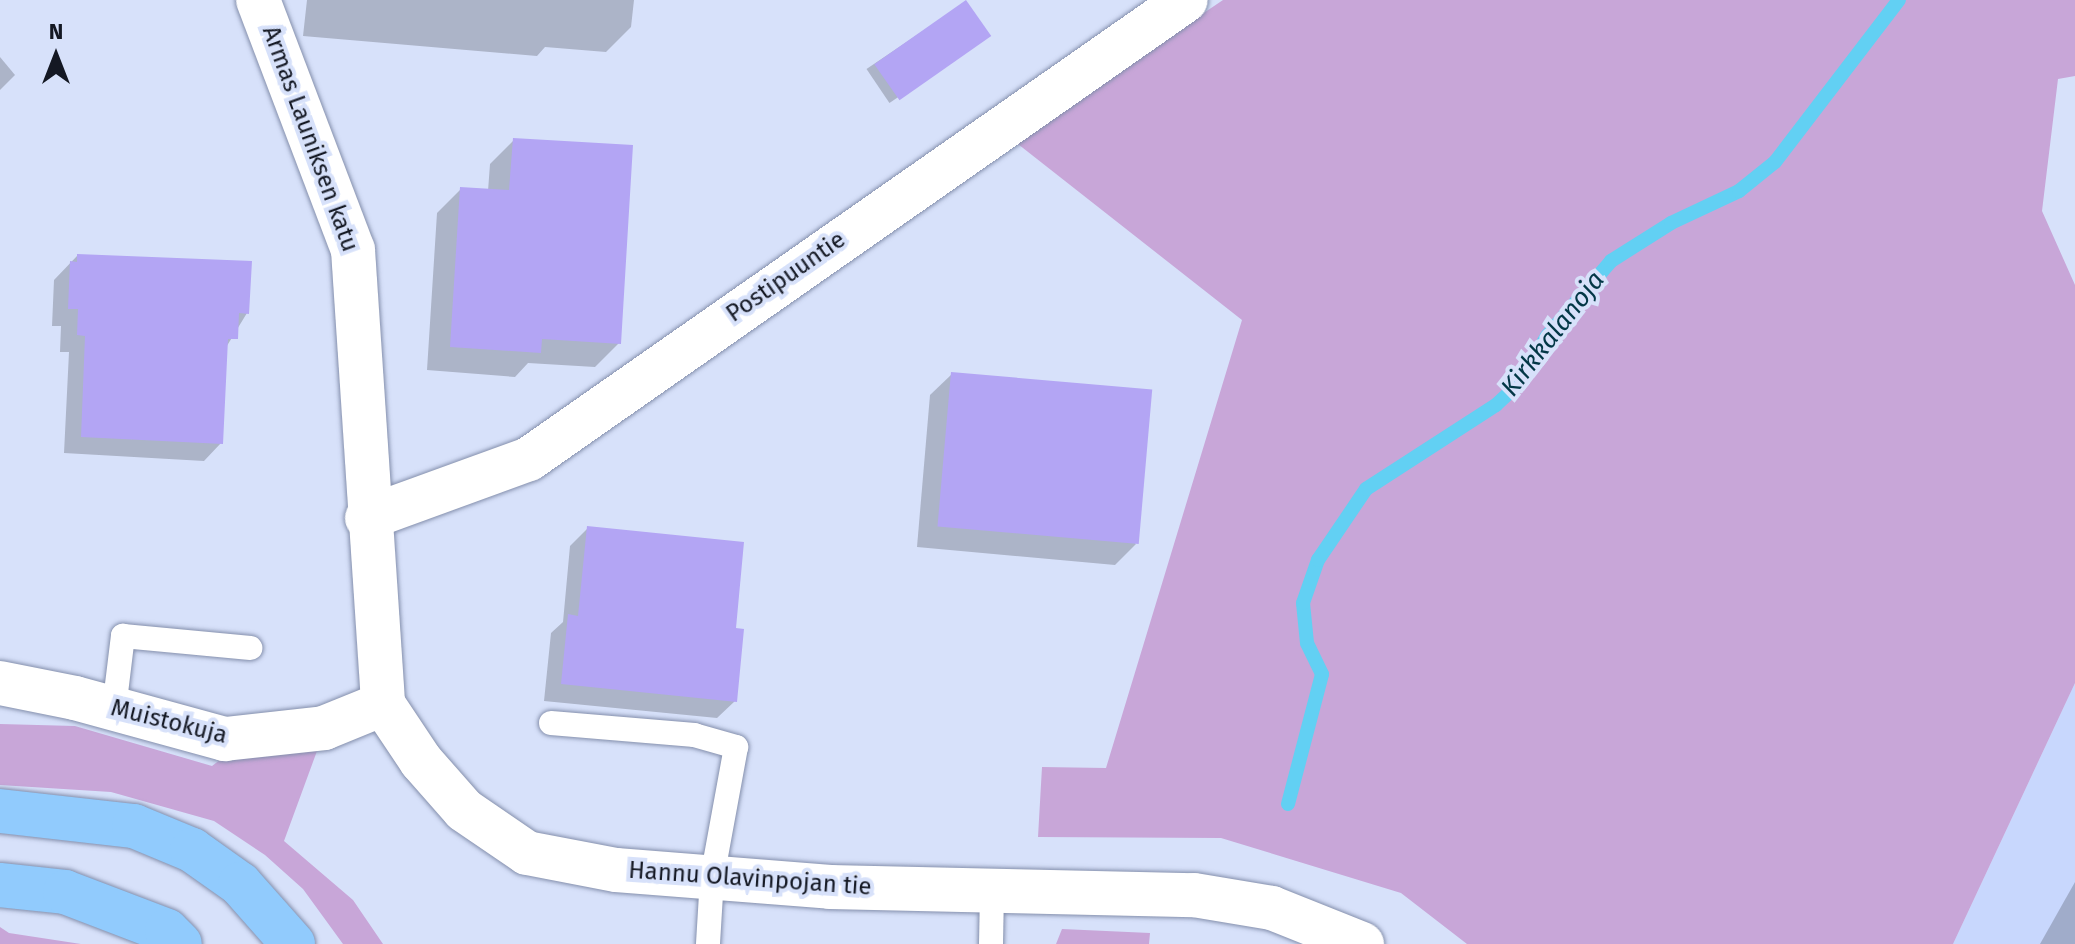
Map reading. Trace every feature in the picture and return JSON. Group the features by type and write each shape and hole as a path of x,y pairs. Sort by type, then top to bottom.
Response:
{"highway":[{"path":"0,811 134,826 192,850 240,884 293,944"},
{"path":"0,885 65,892 167,931 180,944"}],"street":[{"name":"Armas Launiksen katu","path":"258,0 353,250 365,366 367,518"},
{"name":"Postipuuntie","path":"367,518 529,459 1186,0"},
{"path":"367,518 383,704"},
{"name":"Muistokuja","path":"0,683 225,739 324,728 383,704"},
{"name":"Hannu Olavinpojan tie","path":"383,704 464,810 527,853 616,870 830,887 1194,895 1272,908 1362,944"}],"lane":[{"path":"114,709 123,636 250,648"},
{"path":"551,723 694,735 736,747 712,878 708,944"},
{"path":"991,944 992,891"}],"shaded area":[{"path":"1223,0 2075,0 2075,76 2058,79 2042,211 2075,285 2075,683 1953,944 1467,944 1401,893 1221,838 1038,837 1042,767 1106,768 1242,320 1014,141"},
{"path":"2075,683 2075,944 1953,944"},
{"path":"0,724 75,726 212,766 225,756 317,751 284,841 353,900 383,944 343,944 303,889 265,855 214,821 111,792 0,785"},
{"path":"0,927 9,933 81,944 0,944"},
{"path":"1062,929 1150,933 1149,944 1056,944"}],"building":[{"path":"966,0 991,36 899,100 874,64"},
{"path":"513,138 633,145 621,344 542,339 541,353 450,347 460,187 509,190"},
{"path":"77,254 252,261 249,314 239,313 238,339 228,339 223,444 81,437 85,336 77,335 78,309 68,309 70,261 77,262"},
{"path":"951,372 1152,390 1139,544 937,526"},
{"path":"587,526 744,542 736,628 744,629 737,702 561,684 568,614 578,616"}],"waterway":[{"name":"Kirkkalanoja","path":"1288,804 1322,674 1307,643 1303,603 1318,560 1366,489 1496,405 1520,383 1547,336 1611,261 1671,223 1739,191 1775,162 1899,0"}]}
